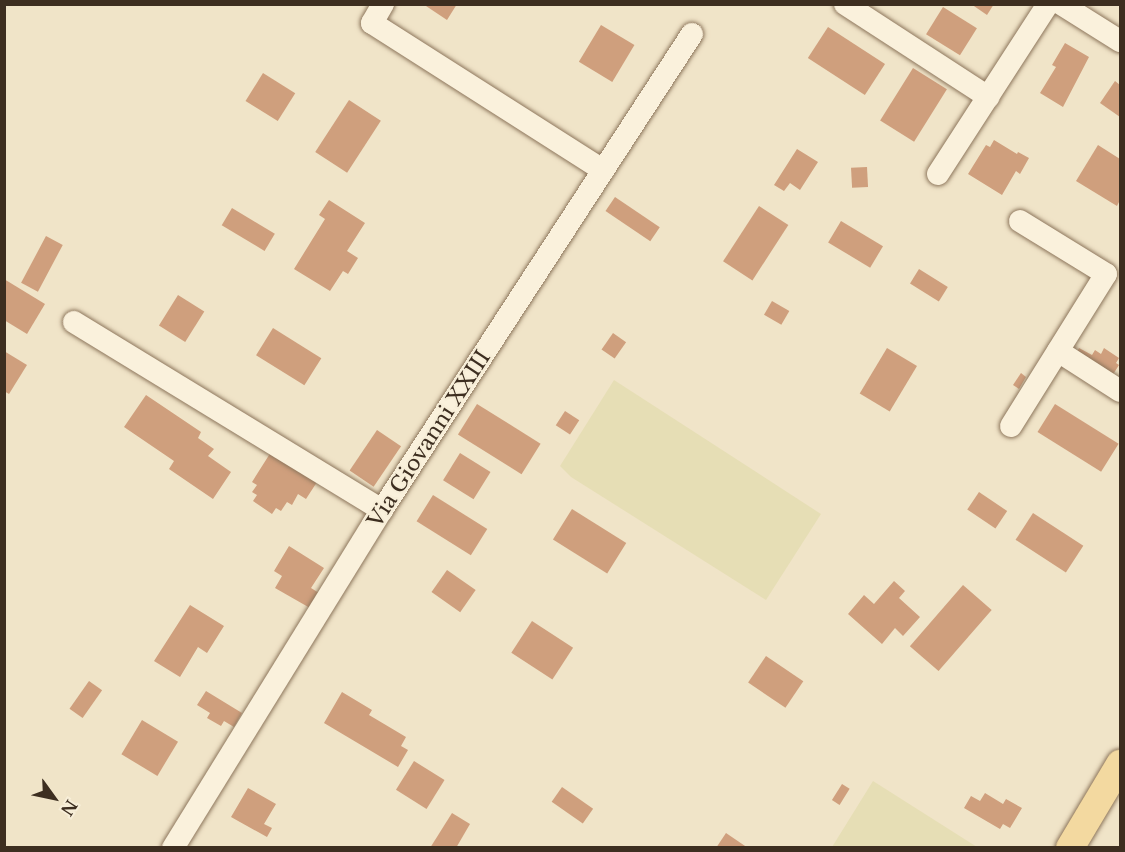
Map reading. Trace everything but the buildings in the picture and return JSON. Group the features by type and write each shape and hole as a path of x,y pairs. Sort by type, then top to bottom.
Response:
{"main road":[{"path":"1070,848 1120,764"}],"street":[{"path":"383,4 372,23 603,170"},
{"path":"845,4 988,97"},
{"path":"938,174 1048,4"},
{"path":"1061,4 1120,40"},
{"name":"Via Giovanni XXIII","path":"173,848 382,510 692,34"},
{"path":"1011,426 1106,274 1020,221"},
{"path":"74,322 382,510"},
{"path":"1058,351 1120,391"}],"shaded area":[{"path":"614,380 821,514 766,600 571,477 560,466"},
{"path":"873,781 977,847 832,847"}]}
